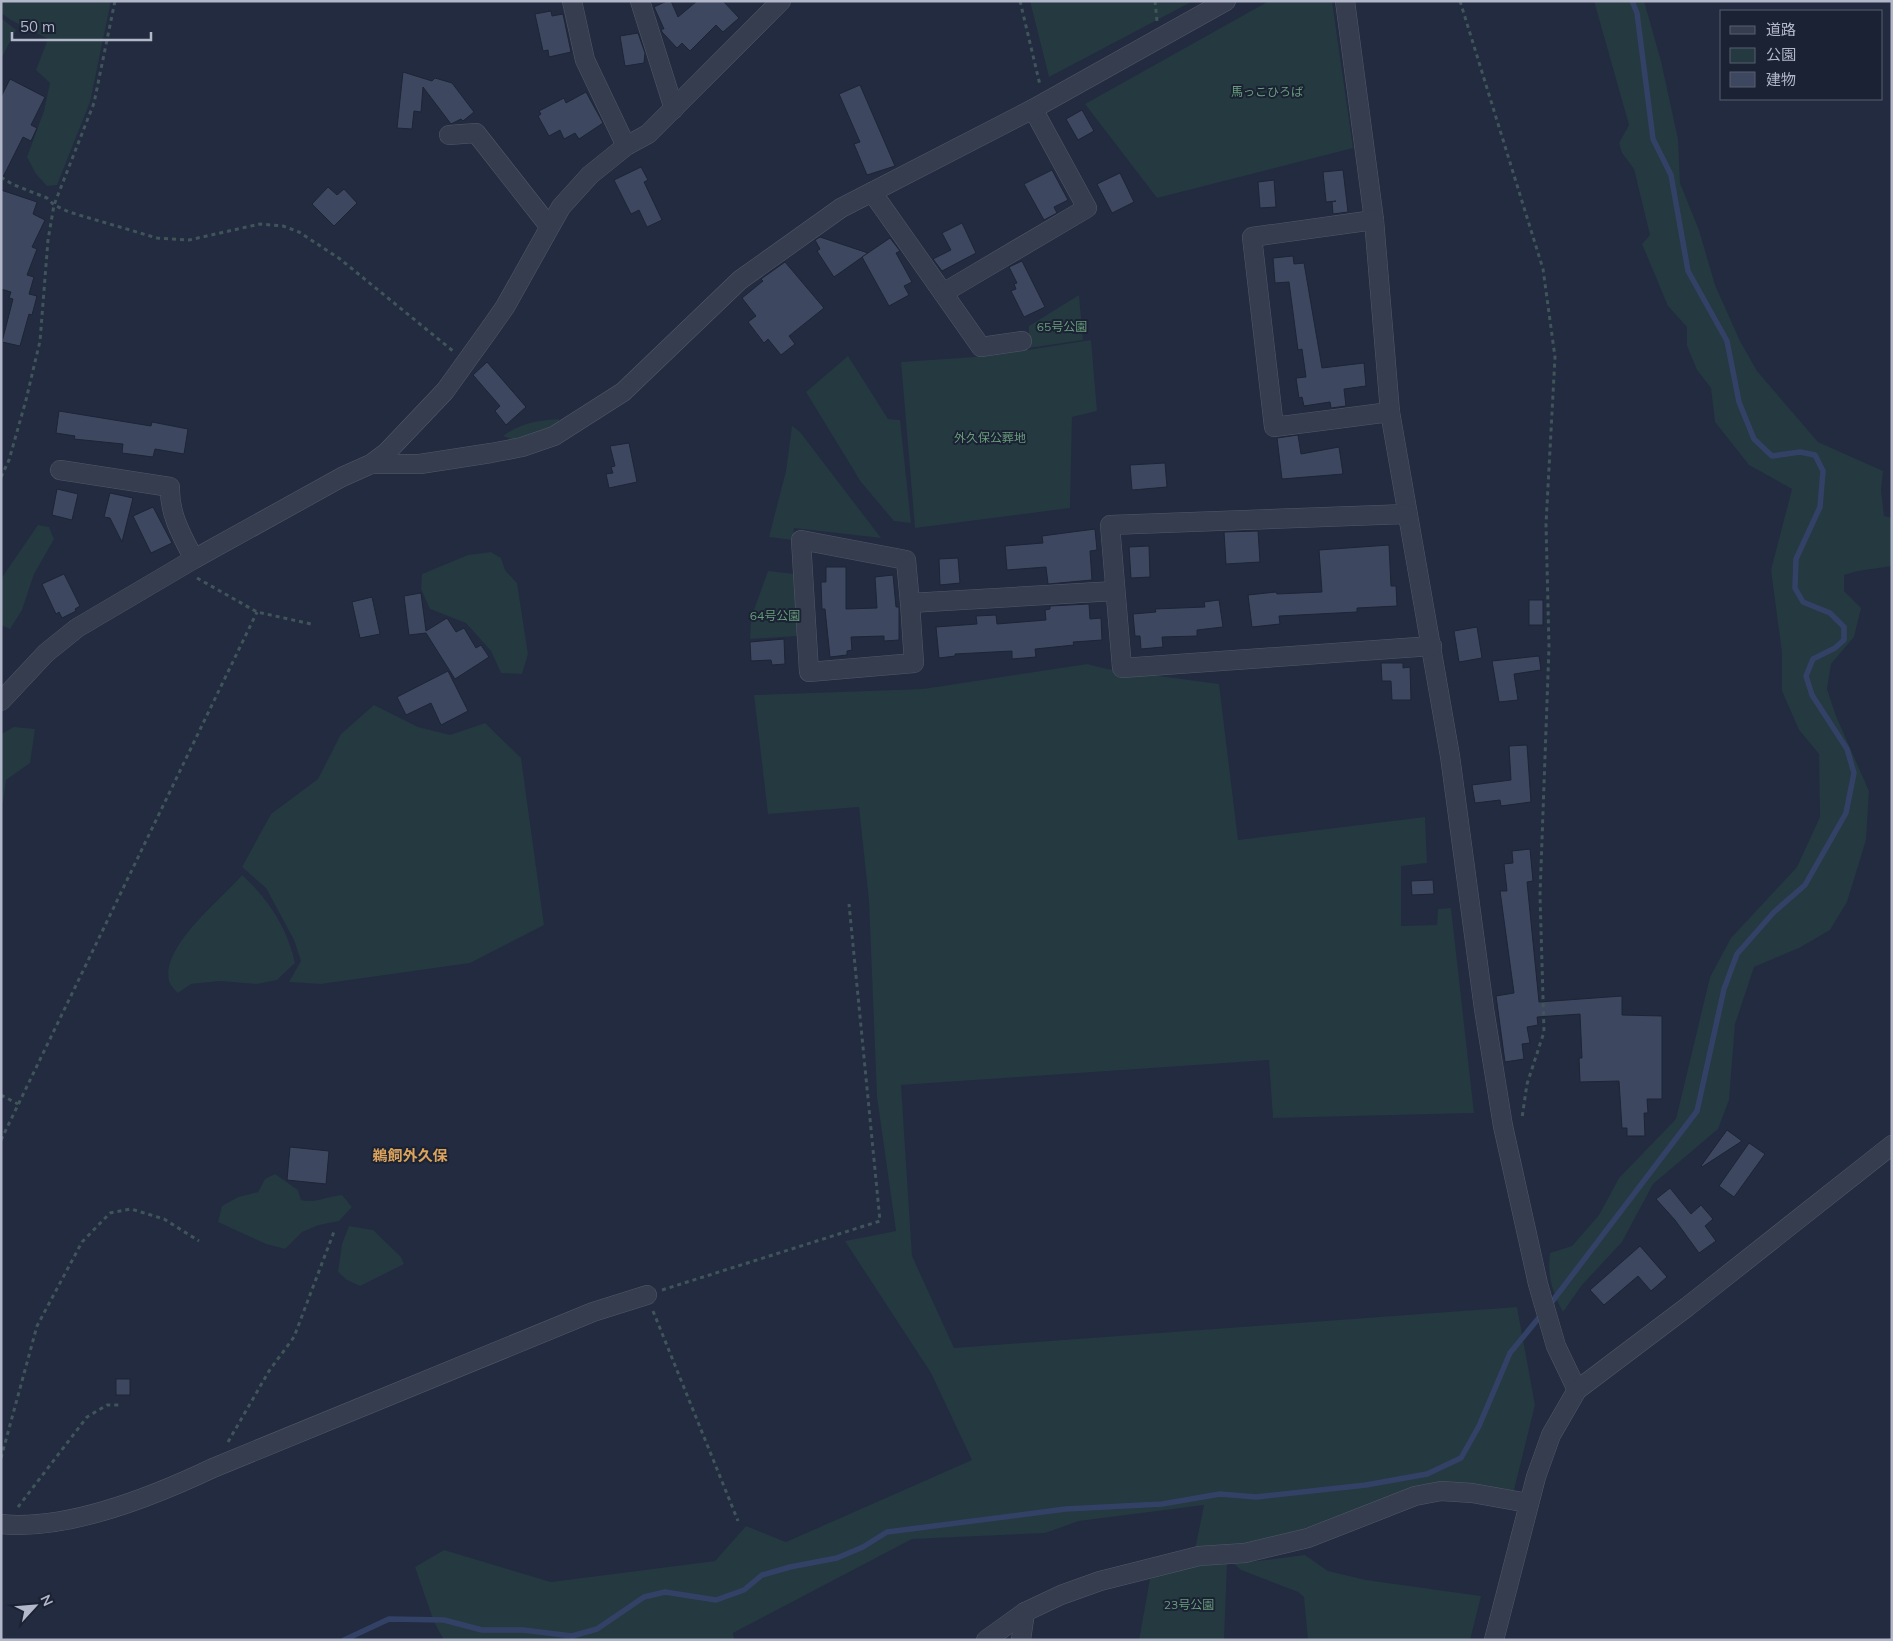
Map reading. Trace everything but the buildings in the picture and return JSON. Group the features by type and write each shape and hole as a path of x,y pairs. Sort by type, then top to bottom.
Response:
{"street":[{"path":"572,1 585,60 626,146"},
{"path":"640,1 674,109"},
{"path":"371,464 410,465 473,456 522,447 554,436 623,392 748,274 841,208 1039,106 1226,1"},
{"path":"1345,1 1374,220 1390,412 1450,756 1484,1008 1503,1126 1548,1320 1556,1346 1577,1390"},
{"path":"1,701 46,653 77,628 190,561 342,477 371,464 415,425 445,391 505,307 561,207 590,175 626,146 648,134 778,2"},
{"path":"943,293 1087,208 1039,106"},
{"path":"449,135 476,133 549,226"},
{"path":"872,192 981,347 1022,341"},
{"path":"1374,220 1252,237 1274,427 1390,412"},
{"path":"60,470 170,487 170,501 174,520 190,561"},
{"path":"1407,514 1110,525 1122,668 1432,646"},
{"path":"801,540 906,560 910,603 914,662 809,672 801,540"},
{"path":"910,603 1115,591"},
{"path":"1494,1640 1528,1503 1551,1435 1577,1390 1687,1308 1892,1145"},
{"path":"6,1524 21,1526 69,1519 158,1494 214,1468 593,1312 647,1295"},
{"path":"986,1640 1025,1612 1060,1595 1132,1573 1199,1556 1245,1553 1308,1538 1415,1496 1441,1491 1472,1493 1528,1503"},
{"path":"1021,1640 1025,1612"}],"path":[{"path":"1,477 9,460 40,340 48,240 54,205 94,103 116,1"},
{"path":"1020,1 1039,106"},
{"path":"1460,1 1543,269 1555,357 1546,524 1550,646 1540,895 1544,1032 1527,1084 1521,1123"},
{"path":"1,177 12,184 47,198 54,205 68,212 157,238 188,240 260,224 283,226 299,232 340,259 466,361"},
{"path":"190,561 196,578 257,612 311,624"},
{"path":"1,1140 257,612"},
{"path":"738,1521 647,1295 880,1221 849,904"},
{"path":"1,1095 18,1104"},
{"path":"1,1458 37,1326 82,1242 110,1213 131,1208 164,1219 199,1241"},
{"path":"214,1468 269,1371 294,1337 336,1229"},
{"path":"6,1524 87,1417 108,1405 122,1404"}],"green space":[{"path":"1,1 111,1 90,102 57,185 47,186 36,174 27,157 44,111 50,83 36,70 48,39 1,13"},
{"path":"1030,1 1193,1 1049,77"},
{"name":"馬っこひろば","path":"1269,1 1332,1 1353,148 1157,198 1085,104"},
{"path":"1594,1 1644,1 1661,61 1678,139 1680,183 1699,230 1715,285 1740,341 1757,371 1818,442 1883,471 1881,490 1884,516 1892,518 1892,566 1844,575 1844,591 1861,608 1854,637 1831,664 1827,689 1836,716 1869,791 1866,840 1847,902 1830,930 1799,948 1754,967 1735,1024 1729,1100 1718,1129 1653,1184 1622,1242 1582,1285 1563,1312 1551,1283 1550,1253 1572,1246 1599,1215 1619,1178 1676,1119 1710,977 1731,938 1797,867 1820,817 1819,754 1799,730 1782,691 1782,653 1771,570 1792,489 1749,465 1715,422 1711,388 1697,370 1687,346 1687,327 1668,306 1642,244 1650,235 1634,169 1622,153 1619,143 1629,125"},
{"path":"1,18 16,30 1,59"},
{"name":"65号公園","path":"1079,295 1083,340 1029,348 1029,326"},
{"name":"外久保公葬地","path":"1091,340 1097,411 1072,417 1070,508 915,528 901,362 989,356"},
{"path":"848,356 888,419 900,420 911,523 894,521 861,482 806,392"},
{"path":"559,419 560,427 517,441 503,436 515,428 529,423"},
{"path":"792,426 800,432 881,538 794,528 793,540 769,537 786,471"},
{"path":"38,525 49,527 54,539 34,574 22,610 10,629 1,625 1,579"},
{"path":"491,552 501,558 505,570 517,583 528,654 522,674 501,673 491,651 466,623 430,609 421,589 422,574 468,555"},
{"name":"64号公園","path":"768,571 795,574 797,636 750,639 751,618"},
{"path":"1087,664 1107,669 1219,684 1238,840 1425,817 1427,863 1401,866 1401,926 1437,925 1438,909 1451,908 1474,1113 1273,1118 1269,1060 901,1085 912,1256 954,1348 1517,1307 1535,1405 1511,1502 1428,1495 1284,1546 1195,1550 1204,1505 1079,1521 1045,1533 912,1539 733,1633 734,1640 444,1640 434,1622 415,1567 444,1550 551,1582 715,1561 746,1526 786,1542 972,1460 931,1373 845,1241 896,1231 877,1097 869,901 859,807 768,814 754,695 923,689"},
{"path":"374,705 418,727 450,735 485,723 521,758 544,925 470,963 321,984 289,982 301,961 294,940 266,888 242,867 271,814 318,779 341,734"},
{"path":"14,727 35,729 30,763 6,780 3,802 1,803 1,734"},
{"path":"242,875 276,915 292,950 295,963 277,980 257,984 220,981 191,984 178,993 169,981 169,967 174,953 183,938 195,924"},
{"path":"275,1174 298,1190 301,1200 316,1200 342,1195 352,1207 339,1221 319,1225 302,1232 285,1249 266,1244 218,1222 222,1206 238,1197 258,1192 265,1179"},
{"path":"349,1226 373,1230 401,1257 404,1264 360,1286 347,1280 338,1272 342,1244"},
{"path":"1305,1555 1328,1571 1366,1580 1481,1596 1470,1640 1308,1640 1304,1597 1298,1592 1241,1570 1234,1564"},
{"name":"23号公園","path":"1227,1564 1224,1640 1139,1640 1150,1579 1192,1566"}],"waterway":[{"path":"1548,1307 1697,1111 1724,989 1737,954 1774,912 1805,885 1846,813 1854,773 1847,749 1812,695 1806,676 1813,659 1835,648 1844,640 1844,627 1830,613 1803,602 1795,588 1796,559 1820,507 1823,471 1815,455 1800,452 1772,456 1754,439 1739,402 1727,341 1688,271 1671,175 1653,139 1637,13 1632,1"},
{"path":"344,1640 389,1619 444,1620 482,1630 523,1630 572,1636 597,1629 644,1597 665,1592 716,1600 744,1590 762,1575 790,1567 837,1558 863,1547 887,1532 1066,1509 1162,1504 1220,1494 1256,1497 1366,1485 1427,1474 1461,1458 1479,1426 1510,1353 1542,1314"}],"district":[{"name":"鵜飼外久保","path":"410,1155"}]}
